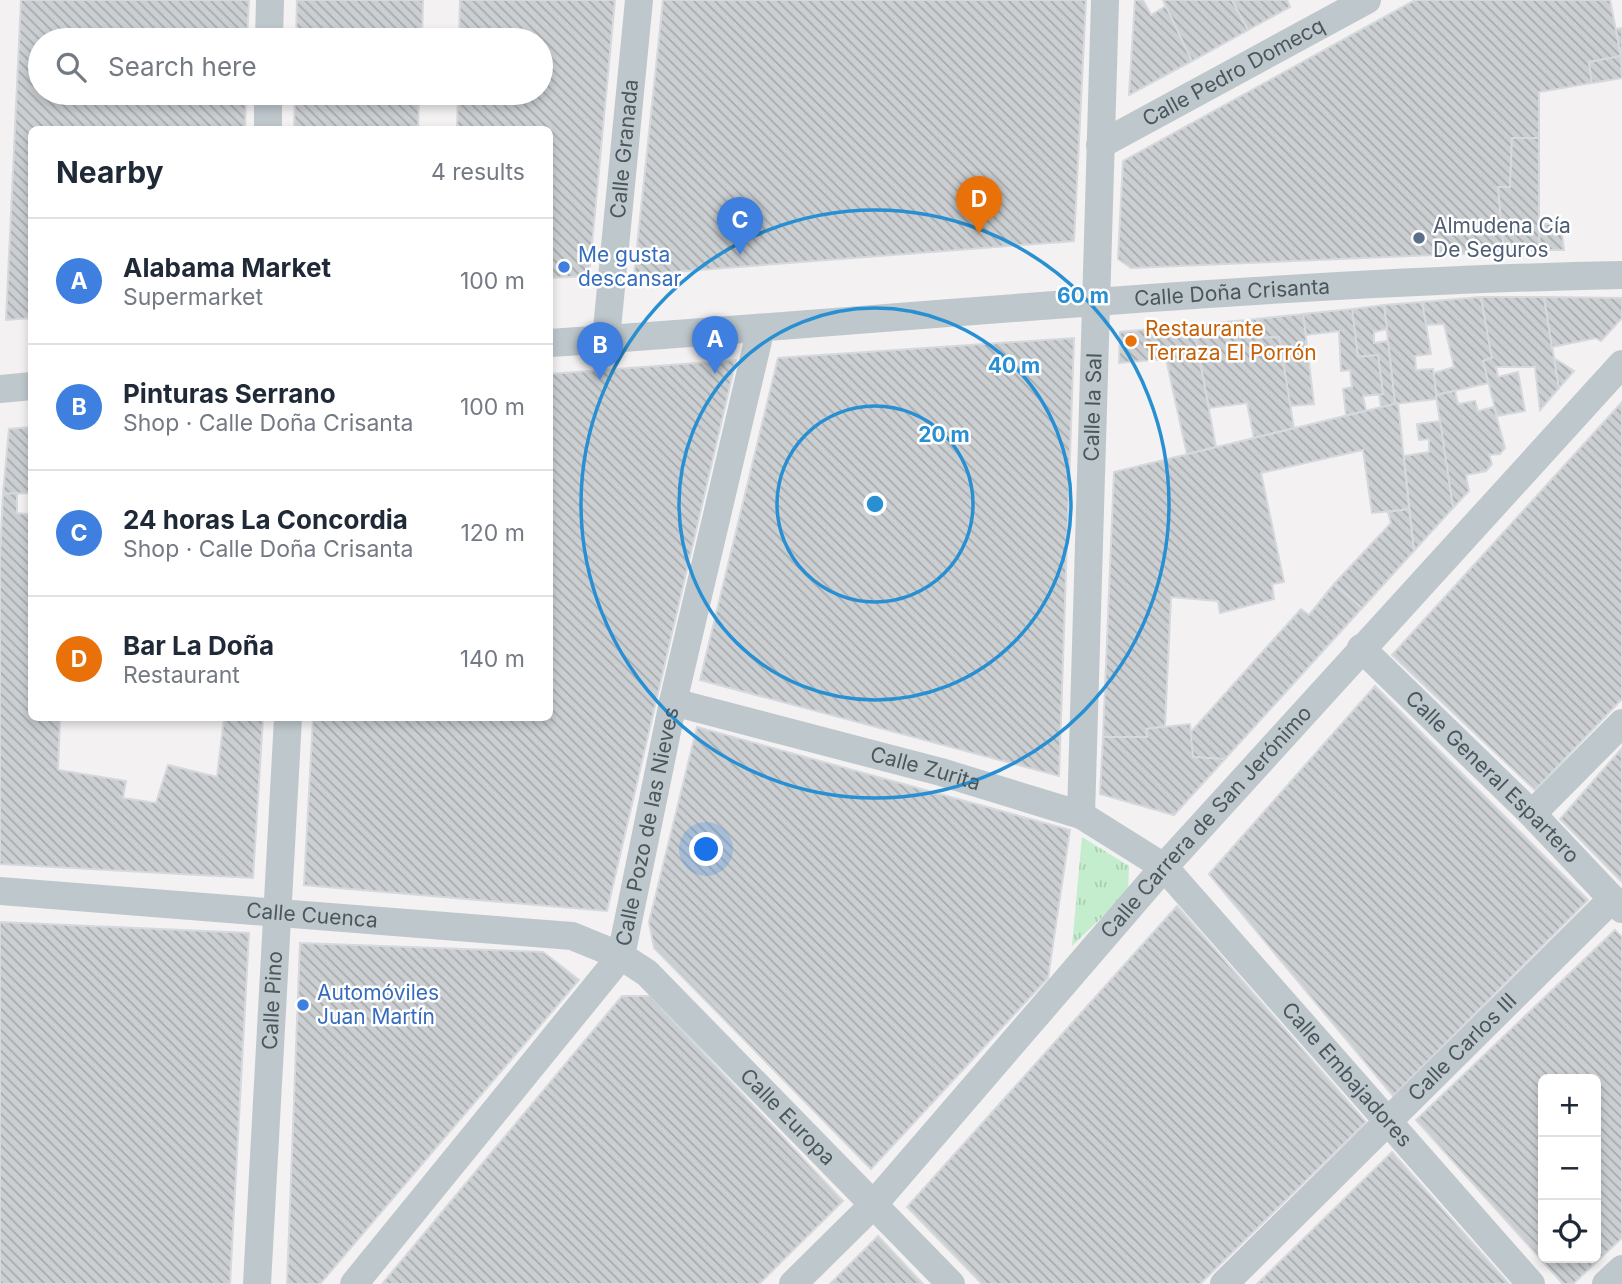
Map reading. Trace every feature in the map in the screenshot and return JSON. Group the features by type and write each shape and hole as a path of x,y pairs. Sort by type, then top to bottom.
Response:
{"street":[{"path":"269,28 270,0"},
{"name":"Calle Granada","path":"606,339 639,0"},
{"name":"Calle la Sal","path":"1080,815 1093,300 1105,0"},
{"name":"Calle Pedro Domecq","path":"1100,145 1367,0"},
{"path":"268,105 268,126"},
{"name":"Calle Doña Crisanta","path":"553,343 1093,300 1480,278 1622,275"},
{"name":"Calle Pozo de las Nieves","path":"354,1284 621,956 673,702 761,328"},
{"name":"Calle Carrera de San Jerónimo","path":"793,1284 873,1205 1164,867 1622,364"},
{"path":"0,389 28,386"},
{"name":"Calle General Espartero","path":"1361,648 1532,814 1617,904"},
{"name":"Calle Zurita","path":"673,702 941,772 1080,815 1164,867"},
{"name":"Calle Pino","path":"257,1284 288,721"},
{"path":"1532,814 1622,723"},
{"name":"Calle Embajadores","path":"1164,867 1531,1284"},
{"name":"Calle Cuenca","path":"0,891 572,936 621,956"},
{"name":"Calle Carlos III","path":"1224,1284 1617,904"},
{"name":"Calle Europa","path":"621,956 647,973 951,1284"},
{"path":"1605,1284 1622,1269"}],"green space":[{"path":"1082,837 1129,866 1128,892 1072,946"}],"building":[{"path":"21,0 249,0 248,28 28,28 28,105 246,105 245,126 28,126 28,318 6,320"},
{"path":"297,0 423,0 422,28 296,28"},
{"path":"460,0 615,0 589,276 553,278 553,126 457,126 458,105 553,105 553,28 459,28"},
{"path":"663,0 1086,0 1074,241 634,275"},
{"path":"1135,0 1143,0 1151,15 1166,6 1192,61 1129,95"},
{"path":"1163,0 1232,0 1248,30 1192,61"},
{"path":"1232,0 1287,0 1290,7 1248,30"},
{"path":"1415,0 1610,0 1621,56 1589,62 1592,83 1539,92 1539,138 1512,138 1510,187 1498,187 1504,252 1131,268 1118,259 1123,161"},
{"path":"1622,28 1622,62 1616,29"},
{"path":"1621,56 1622,78 1592,83 1589,62"},
{"path":"295,105 419,105 418,126 294,126"},
{"path":"1512,138 1539,138 1539,250 1504,252 1498,187 1510,187"},
{"path":"1540,224 1561,224 1564,250 1539,250"},
{"path":"1481,297 1492,358 1483,361 1489,383 1436,395 1434,373 1454,367 1444,324 1426,325 1422,302"},
{"path":"1481,297 1544,297 1559,388 1540,410 1535,367 1496,367 1498,377 1518,372 1525,411 1497,416 1483,361 1492,358"},
{"path":"1544,297 1622,298 1622,318 1601,341 1596,338 1552,347"},
{"path":"1422,302 1431,354 1415,356 1416,370 1433,369 1437,399 1395,404 1384,305"},
{"path":"1384,305 1387,329 1374,332 1374,343 1388,341 1395,404 1381,407 1379,393 1383,394 1378,355 1358,357 1352,309"},
{"path":"1352,309 1358,357 1378,355 1383,394 1363,396 1366,411 1346,415 1343,389 1352,387 1350,370 1341,371 1339,331 1306,335 1303,314"},
{"path":"1303,314 1314,404 1290,406 1279,337 1258,338 1257,319"},
{"path":"1257,319 1258,338 1279,337 1294,428 1254,438 1247,403 1209,408 1193,325"},
{"path":"1193,325 1216,447 1187,454 1166,359 1119,363 1120,332"},
{"path":"1074,338 1059,776 700,680 778,358"},
{"path":"1554,358 1574,371 1559,388"},
{"path":"736,360 607,911 304,885 313,721 553,721 553,374"},
{"path":"1455,391 1458,404 1475,401 1478,411 1494,407 1505,448 1500,454 1489,455 1492,464 1486,471 1466,475 1469,491 1453,508 1436,395"},
{"path":"1622,402 1622,699 1535,790 1392,655"},
{"path":"1398,403 1409,509 1372,513 1363,450 1261,473 1284,582 1272,584 1274,599 1220,613 1218,601 1171,597 1165,726 1146,729 1147,737 1103,737 1114,472"},
{"path":"1440,421 1453,508 1414,551 1404,456 1429,452 1429,439 1419,440 1417,424"},
{"path":"28,427 28,493 3,494 9,429"},
{"path":"17,493 17,513 28,514 28,721 60,721 58,770 126,781 123,798 156,803 168,765 217,777 224,721 263,721 253,878 0,864 0,558 3,494"},
{"path":"1409,509 1414,551 1362,608 1334,584 1391,523 1388,512"},
{"path":"1334,584 1362,608 1225,759 1193,757 1189,734 1301,609 1309,615"},
{"path":"1375,686 1588,900 1393,1096 1209,874"},
{"path":"1190,724 1193,757 1225,759 1174,815 1100,794 1103,737 1147,737 1146,729"},
{"path":"697,727 1070,830 1048,978 871,1169 654,948 649,922"},
{"path":"1622,748 1622,882 1560,819"},
{"path":"1177,906 1366,1122 1200,1284 982,1284 907,1207"},
{"path":"0,922 249,933 230,1284 0,1284"},
{"path":"1615,930 1622,937 1622,1238 1601,1258 1601,1074 1538,1074 1538,1256 1416,1120"},
{"path":"300,943 543,952 579,980 320,1284 287,1284"},
{"path":"622,996 650,996 843,1201 759,1284 382,1284"},
{"path":"1392,1152 1509,1284 1257,1284"},
{"path":"878,1236 923,1284 830,1284"},
{"path":"1544,1263 1595,1263 1573,1284 1563,1284"}],"place":[{"name":"Bar La Doña","path":"979,234"},
{"name":"Almudena Cía De Seguros","path":"1419,238"},
{"name":"24 horas La Concordia","path":"740,255"},
{"name":"Me gusta descansar","path":"564,267"},
{"name":"Restaurante Terraza El Porrón","path":"1131,341"},
{"name":"Alabama Market","path":"715,374"},
{"name":"Pinturas Serrano","path":"600,380"},
{"name":"Automóviles Juan Martín","path":"303,1005"}]}
